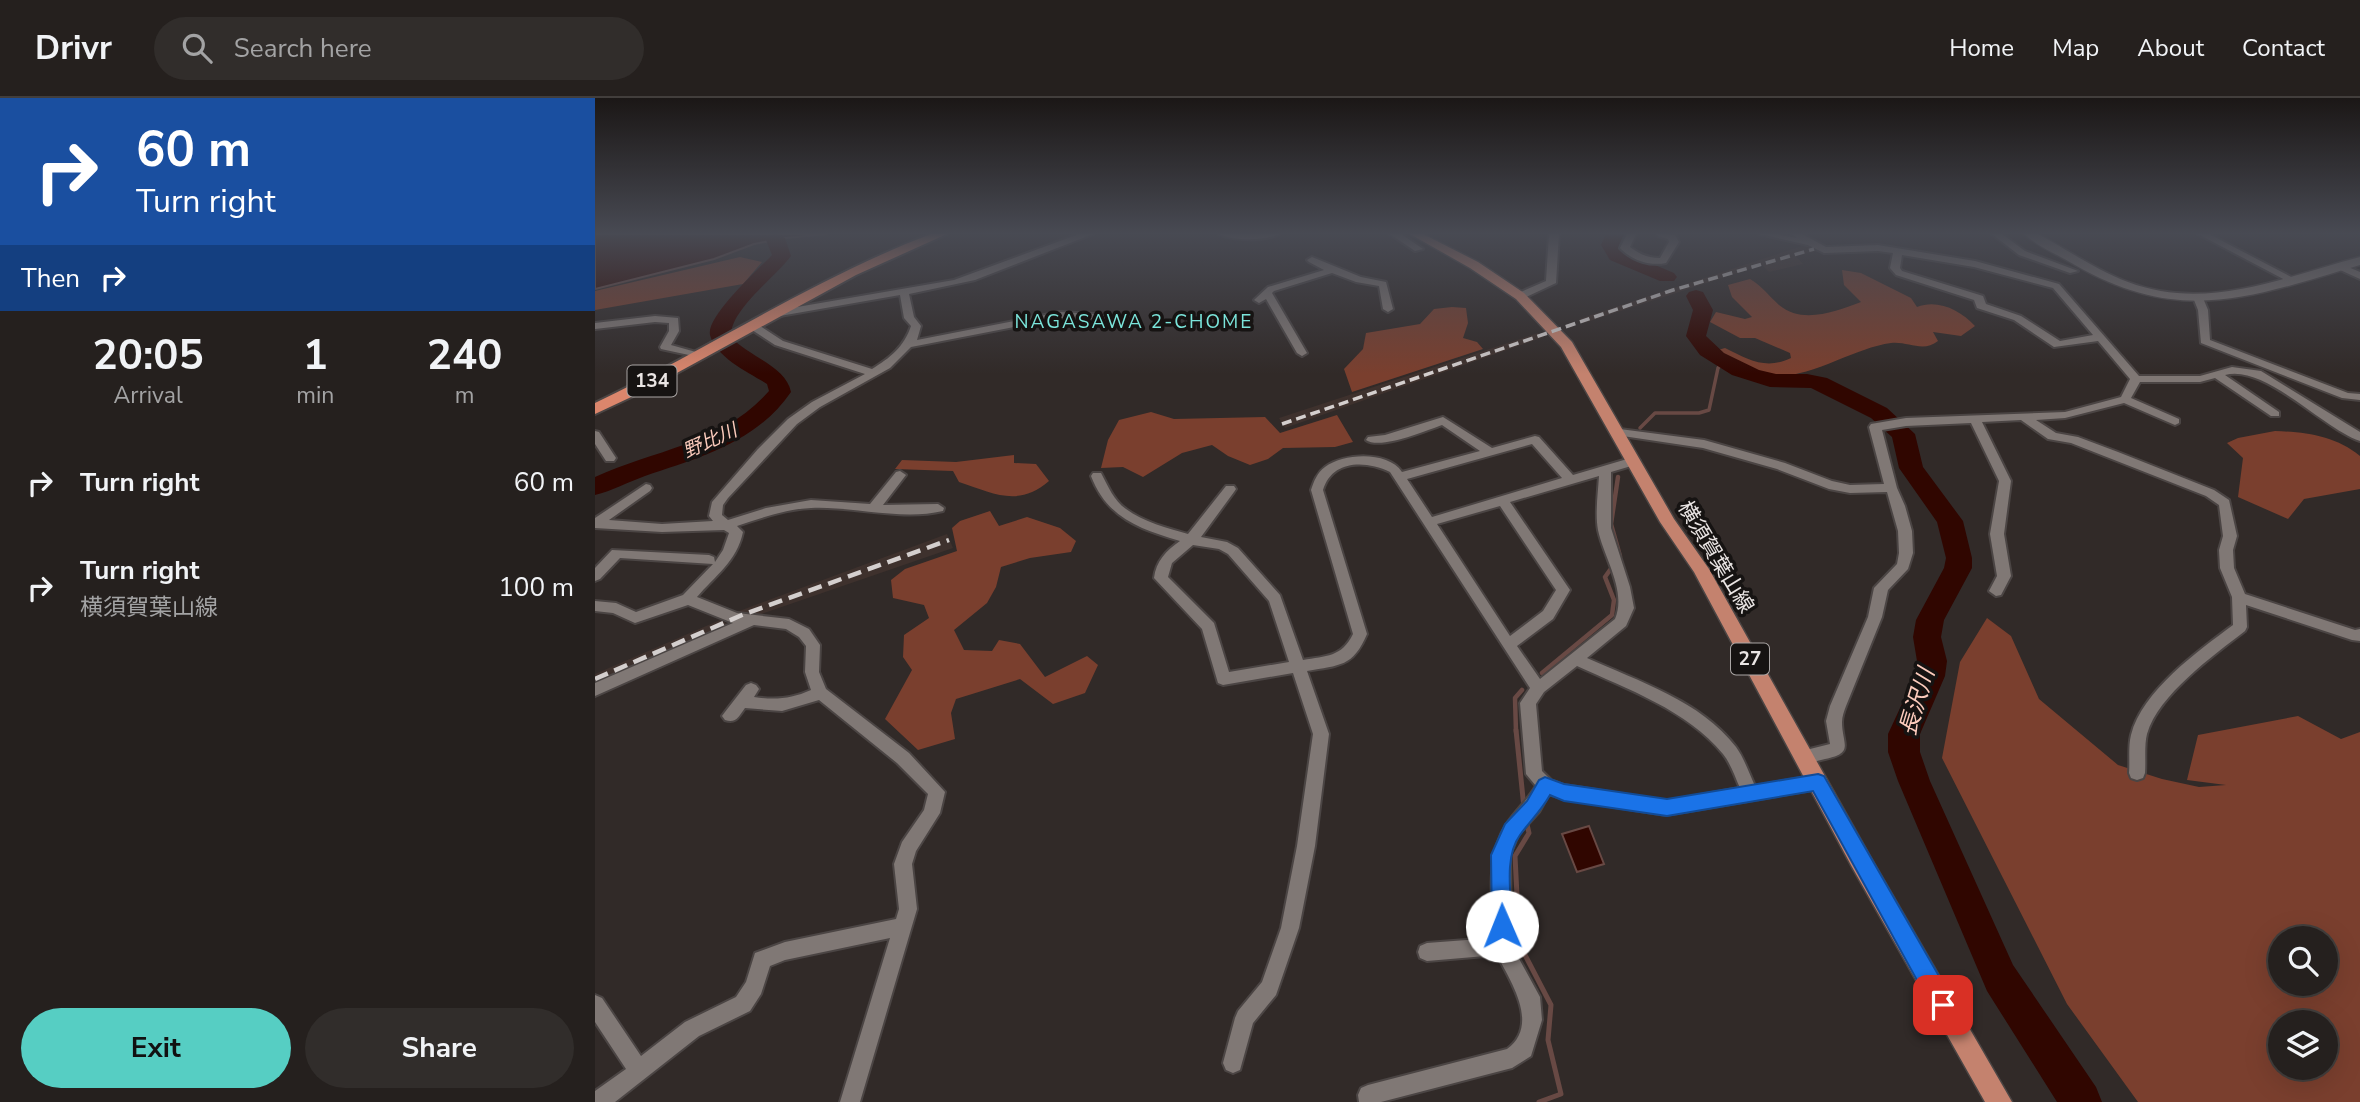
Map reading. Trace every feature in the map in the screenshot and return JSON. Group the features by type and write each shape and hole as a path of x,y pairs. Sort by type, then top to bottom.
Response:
{"highway":[{"name":"134","path":"595,409 704,354 830,281"}],"main road":[{"name":"横須賀葉山線","path":"1497,281 1520,296 1559,334 1668,522 1700,569 1999,1102"}],"street":[{"path":"774,314 904,293 958,281"},
{"path":"1297,281 1271,289 1263,297 1302,353"},
{"path":"1364,281 1383,284 1388,309"},
{"path":"1520,296 1551,281"},
{"path":"1924,281 1979,298 1985,309 2004,312 2058,345 2102,337"},
{"path":"2038,281 2056,286 2136,379"},
{"path":"2056,286 2062,281"},
{"path":"2115,281 2148,293 2199,300 2224,298 2289,281"},
{"path":"904,293 909,318 916,326 910,344"},
{"path":"2199,300 2203,310 2205,341 2346,396 2360,397"},
{"path":"595,606 616,608 635,618 688,599 698,585 724,562 735,543 736,532 715,516 717,505 790,425 828,397 873,373 910,344 1060,315 1110,318"},
{"path":"595,326 655,319 674,320 674,331 665,347 704,354"},
{"path":"748,329 779,343 873,373"},
{"path":"2136,379 2200,379 2232,370 2245,370 2266,376 2360,437"},
{"path":"2216,374 2274,414"},
{"path":"2125,399 2136,379"},
{"path":"1804,757 1832,751 1838,747 1833,721 1838,706 1875,617 1881,588 1903,566 1906,553 1905,531 1875,427 1906,422 2084,412 2125,399 2175,421"},
{"path":"2024,417 2052,436 2074,440 2114,455 2210,493 2225,503 2230,536 2226,550 2227,568 2238,597 2240,627 2199,658 2146,716 2139,735 2137,774"},
{"path":"1975,419 2005,481 1997,534 2004,576 1996,592"},
{"path":"1372,440 1387,439 1443,421 1490,452"},
{"path":"1616,431 1704,444 1781,466 1829,485 1850,489 1891,488"},
{"path":"595,435 610,458"},
{"path":"1400,477 1535,440 1571,480"},
{"path":"1230,489 1191,540 1170,555 1160,578 1209,627 1223,679 1337,660 1353,650 1360,634 1317,490 1318,478 1327,469 1365,459 1382,461 1394,469 1527,674 1539,688"},
{"path":"1430,522 1634,461"},
{"path":"1605,470 1604,528 1627,608 1614,629 1539,688 1528,703 1534,774 1545,785 1564,792 1667,808 1818,782"},
{"path":"874,508 900,475"},
{"path":"1097,476 1102,489 1121,512 1156,528 1191,540 1222,545 1233,551 1275,599 1307,686 1321,734 1306,846 1290,928 1269,988 1245,1018 1233,1063"},
{"path":"646,488 595,524 662,528 726,525 766,512 811,504 938,508"},
{"path":"1503,501 1563,590 1559,604 1509,644"},
{"path":"595,576 617,553 709,560"},
{"path":"2238,597 2360,635"},
{"path":"688,599 734,618 789,624 804,633 813,645 812,672 820,694 903,758 937,792 932,813 908,848 903,864 908,908 850,1102"},
{"path":"595,690 750,621"},
{"path":"1576,659 1692,716 1730,751 1751,794"},
{"path":"730,716 746,695 778,707 794,705 820,694"},
{"path":"1369,1102 1368,1095 1512,1058 1524,1049 1532,1020 1530,998 1502,946 1501,855 1512,830 1534,807 1545,785"},
{"path":"598,1102 692,1029 743,1004 754,987 762,960 785,951 903,926"},
{"path":"1427,952 1502,946"},
{"path":"595,1005 639,1071"}],"shaded area":[{"path":"595,281 627,281 595,289"},
{"path":"638,281 746,281 743,284 595,310 595,291"},
{"path":"1695,281 1713,281 1584,323 1579,319"},
{"path":"1752,281 1788,311 1809,315 1861,302 1844,285 1843,281 1877,281 1911,298 1917,307 1941,305 1963,315 1975,326 1961,336 1933,332 1938,341 1927,346 1891,343 1876,346 1792,375 1760,374 1718,350 1725,348 1750,360 1765,363 1782,362 1791,358 1790,353 1755,338 1740,338 1710,322 1716,312 1745,319 1752,317 1732,297 1728,285"},
{"path":"1466,308 1468,323 1463,338 1477,342 1483,349 1352,392 1344,369 1363,349 1366,333 1420,324 1434,309"},
{"path":"1538,333 1544,337 1285,428 1279,418"},
{"path":"1151,412 1174,419 1265,417 1280,433 1337,415 1353,442 1335,447 1283,448 1268,459 1250,465 1228,456 1212,445 1182,453 1143,477 1123,467 1101,468 1108,440 1119,420"},
{"path":"2275,431 2320,436 2351,449 2360,456 2360,489 2304,499 2288,519 2238,497 2243,458 2227,443 2238,438"},
{"path":"1014,455 1014,463 1036,464 1049,481 1027,494 1005,496 959,482 953,471 895,469 902,460 956,462"},
{"path":"990,511 999,526 1027,517 1060,528 1076,541 1071,552 1030,558 1001,567 996,587 987,603 954,630 964,650 992,651 999,640 1020,644 1045,677 1087,656 1098,665 1085,693 1053,704 1020,679 956,699 951,713 955,739 918,750 885,719 912,670 903,657 904,635 929,618 924,605 893,598 891,580 905,569 957,551 952,528 960,521"},
{"path":"947,534 953,548 750,618 734,613"},
{"path":"1987,618 2011,636 2039,699 2118,765 2162,779 2199,787 2226,785 2187,780 2198,735 2298,716 2341,739 2360,732 2360,1102 2138,1102 2067,1004 1942,758 1960,662"},
{"path":"720,620 729,625 595,685 595,674"},
{"path":"1589,826 1604,864 1577,872 1562,834"}],"waterway":[{"name":"野比川","path":"595,487 703,448 725,437 764,410 780,392 778,381 747,362 721,337 725,320 758,281"},
{"name":"長沢川","path":"1696,296 1703,310 1696,336 1707,351 1717,358 1761,378 1819,383 1879,413 1903,434 1911,468 1950,521 1959,558 1958,568 1930,620 1927,637 1932,661 1930,676 1904,734 1904,752 1914,781 2000,978 2081,1102"},
{"path":"1640,428 1655,413 1699,413 1709,410 1718,368 1724,361"},
{"path":"1618,477 1611,524 1620,556"},
{"path":"1542,673 1612,615 1614,600 1605,577 1610,570"},
{"path":"1516,732 1515,698 1522,690"},
{"path":"1516,730 1524,808"},
{"path":"1526,820 1529,833 1515,856 1519,936 1525,955 1551,1005 1548,1040 1561,1094 1539,1102"}],"railway":[{"path":"1282,424 1704,281"},
{"path":"595,679 742,615 949,540"}],"district":[{"name":"NAGASAWA 2-CHOME","path":"1134,322"}],"route":[{"path":"1502,926 1501,855 1512,830 1534,807 1545,785 1564,792 1667,808 1818,782 1943,1005"}]}
